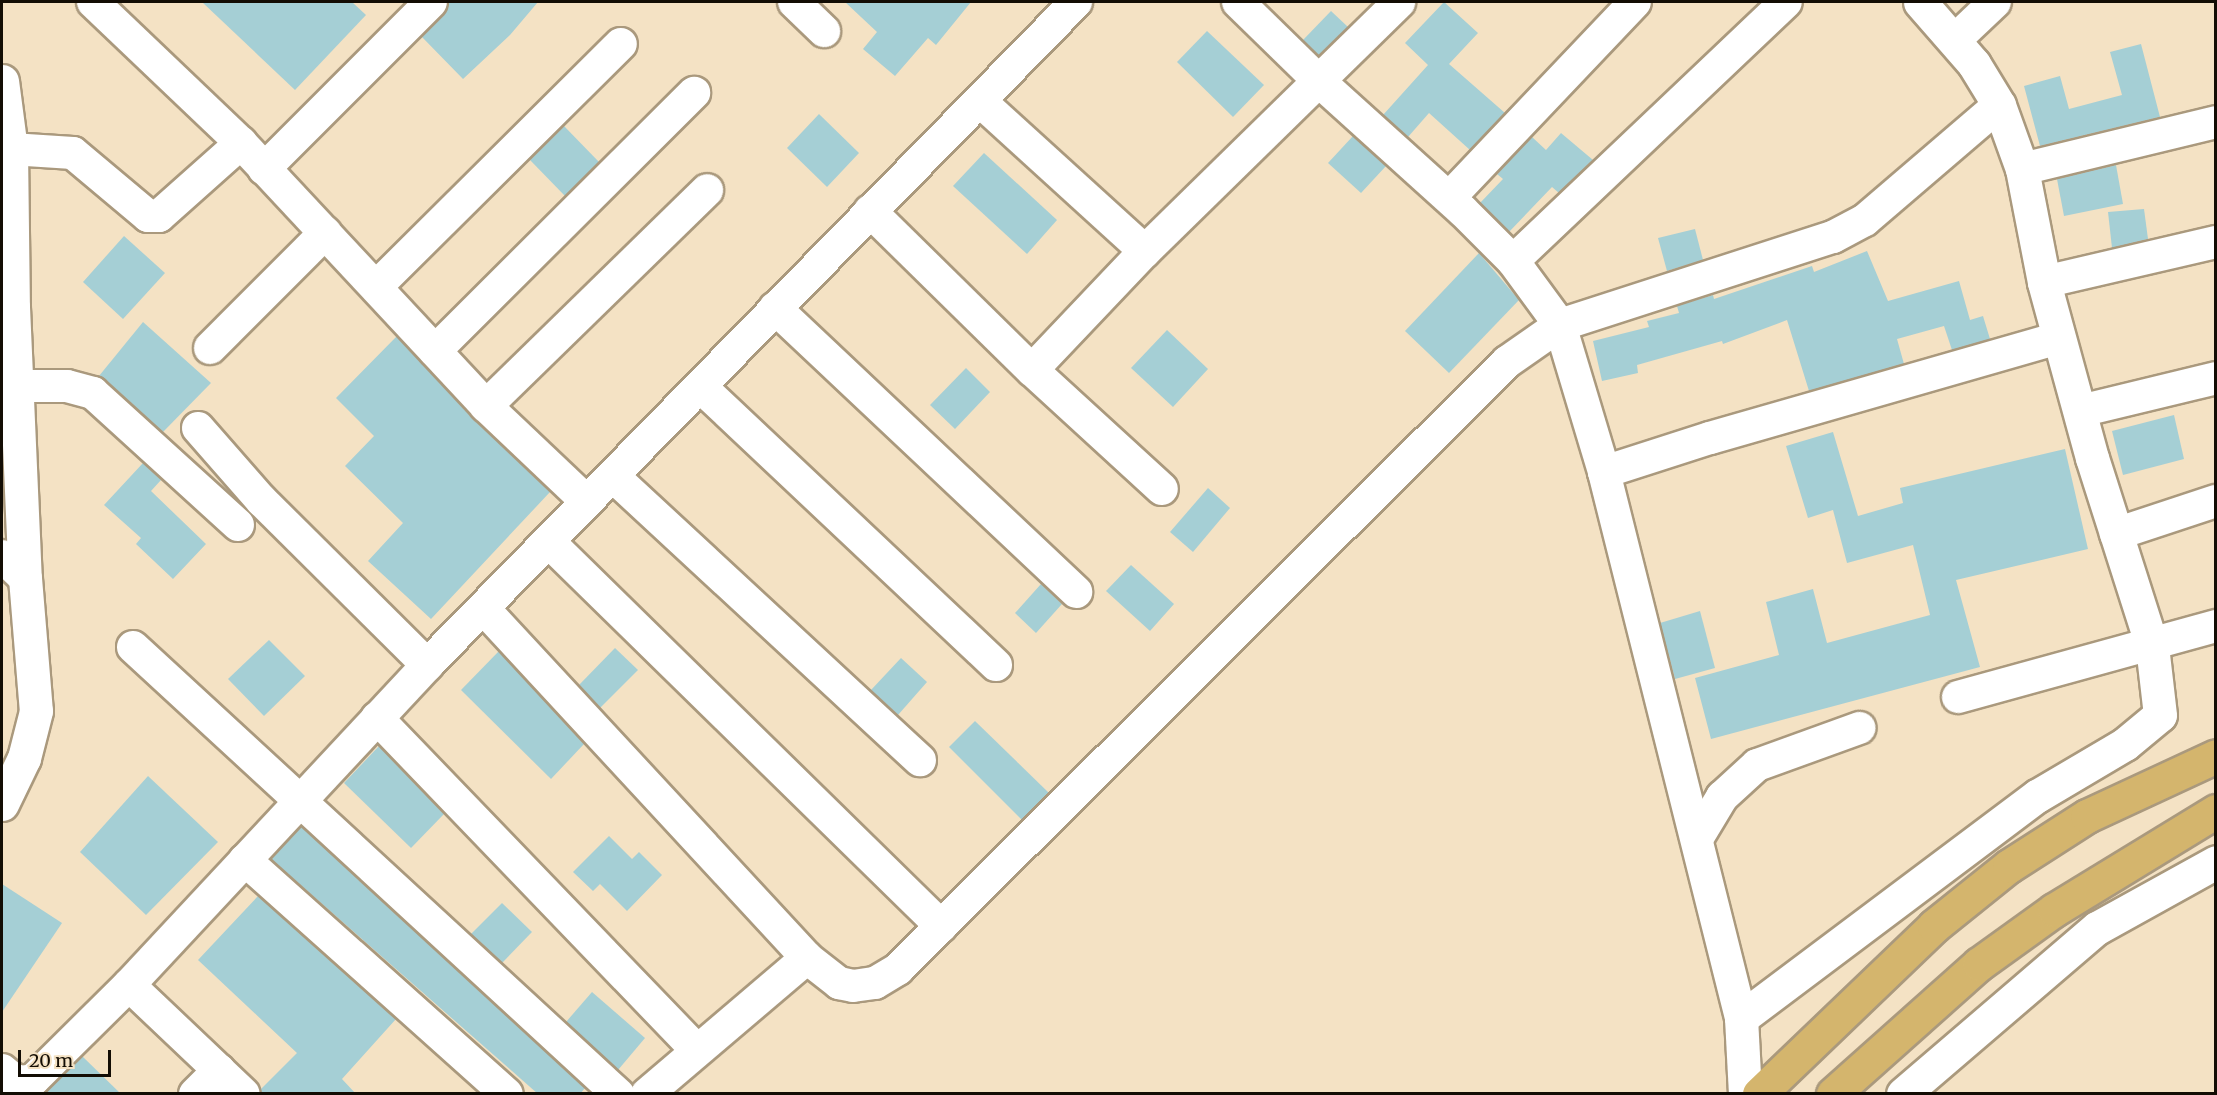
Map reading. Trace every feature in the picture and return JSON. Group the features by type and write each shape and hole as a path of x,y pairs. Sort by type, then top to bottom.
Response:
{"main road":[{"path":"1759,1094 1934,926 2009,866 2087,816 2216,756"},
{"path":"1833,1094 1979,964 2054,910 2216,811"}],"street":[{"path":"93,2 241,143 486,406 587,502"},
{"path":"264,169 431,2"},
{"path":"794,2 824,31"},
{"path":"2,1070 14,1080 25,1082 34,1078 129,985 427,665 702,388 775,308 1076,2"},
{"path":"1238,2 1319,81 1449,198 1513,261 1560,325 1604,472 1624,562 1698,837 1741,1018 1745,1094"},
{"path":"1032,370 1145,250 1399,2"},
{"path":"1449,198 1635,2"},
{"path":"1513,261 1786,2"},
{"path":"1741,1018 2037,796 2126,744 2160,715 2152,646 2116,534 2044,282 2022,169 1998,105 1955,40 1920,2"},
{"path":"1955,40 1995,2"},
{"path":"376,287 621,44"},
{"path":"2,81 12,149 17,386 13,567 36,711 24,758 2,804"},
{"path":"435,351 694,93"},
{"path":"980,101 1145,250"},
{"path":"484,609 807,958 839,983 854,986 875,983 898,969 1474,393 1508,362 1560,325 1833,237 1874,212 1998,105"},
{"path":"2022,169 2216,122"},
{"path":"12,149 73,153 148,216 159,216 241,143"},
{"path":"486,406 707,190"},
{"path":"870,211 1032,370 1162,489"},
{"path":"210,348 325,233"},
{"path":"2044,282 2216,242"},
{"path":"775,308 1076,591"},
{"path":"1604,472 1710,438 2060,338"},
{"path":"2080,411 2216,378"},
{"path":"17,386 67,386 93,393 238,525"},
{"path":"702,388 996,665"},
{"path":"198,428 262,501 427,665"},
{"path":"614,477 920,760"},
{"path":"2116,534 2216,501"},
{"path":"549,542 941,926"},
{"path":"1958,697 2152,646 2216,626"},
{"path":"133,647 618,1094"},
{"path":"377,718 696,1050"},
{"path":"1698,837 1722,798 1757,765 1859,728"},
{"path":"245,860 507,1094"},
{"path":"1903,1094 2097,928 2216,862"},
{"path":"646,1094 807,958"},
{"path":"129,985 244,1094"},
{"path":"195,1094 219,1070"}],"building":[{"path":"202,2 352,2 366,15 295,90"},
{"path":"448,2 538,2 510,35 463,79 422,37 444,14"},
{"path":"845,2 971,2 936,45 928,38 895,76 863,49 877,32"},
{"path":"1444,2 1478,33 1449,64 1505,113 1470,150 1429,113 1408,137 1383,115 1428,65 1405,43"},
{"path":"1331,11 1348,27 1319,56 1303,40"},
{"path":"1207,31 1264,85 1233,117 1177,62"},
{"path":"2141,44 2160,117 2040,146 2024,86 2060,76 2069,109 2122,95 2110,52"},
{"path":"819,114 859,153 827,187 787,148"},
{"path":"564,126 599,162 565,196 530,160"},
{"path":"1561,133 1593,160 1559,193 1552,187 1509,232 1480,203 1503,179 1497,174 1532,137 1546,150"},
{"path":"1353,136 1386,166 1361,193 1328,163"},
{"path":"984,153 1057,220 1027,254 953,186"},
{"path":"2116,165 2123,204 2064,216 2057,179"},
{"path":"2144,209 2148,239 2112,248 2108,212"},
{"path":"1695,229 1703,260 1667,271 1658,238"},
{"path":"124,236 165,273 123,319 83,282"},
{"path":"1867,251 1888,301 1959,281 1970,320 1983,316 1990,339 1952,350 1944,326 1897,339 1904,364 1809,391 1787,320 1723,344 1722,341 1637,365 1638,373 1602,381 1593,341 1649,327 1647,321 1679,313 1677,306 1713,295 1714,299 1812,266 1814,272"},
{"path":"1479,253 1519,300 1449,373 1405,331"},
{"path":"143,322 211,383 163,432 99,376"},
{"path":"1167,330 1208,369 1173,407 1131,368"},
{"path":"397,336 473,418 550,492 431,619 368,561 403,523 345,466 374,436 336,398"},
{"path":"966,368 990,392 955,429 930,405"},
{"path":"2174,415 2184,459 2123,475 2112,431"},
{"path":"1833,432 1858,516 1903,503 1900,488 2065,449 2088,549 1956,580 1980,667 1711,739 1695,678 1779,655 1766,602 1813,589 1827,643 1930,615 1913,545 1847,563 1833,510 1808,518 1786,446"},
{"path":"143,463 161,480 151,491 206,544 173,579 136,544 141,538 104,505"},
{"path":"1208,488 1230,508 1193,552 1170,532"},
{"path":"1131,565 1174,604 1150,631 1106,591"},
{"path":"1041,584 1062,604 1036,633 1015,613"},
{"path":"1700,611 1715,668 1675,679 1660,623"},
{"path":"269,640 305,676 264,716 228,679"},
{"path":"615,648 638,670 600,708 579,685"},
{"path":"499,651 584,744 551,779 461,690"},
{"path":"901,658 927,682 898,715 871,690"},
{"path":"975,721 1049,793 1022,820 949,747"},
{"path":"379,746 444,814 411,848 344,783"},
{"path":"148,776 218,842 146,915 80,852"},
{"path":"301,826 585,1088 580,1094 538,1094 271,859"},
{"path":"609,836 632,859 639,852 662,875 627,911 600,884 593,891 573,872"},
{"path":"2,884 62,923 2,1012"},
{"path":"258,896 396,1019 342,1079 356,1094 261,1094 261,1089 297,1053 198,960"},
{"path":"502,903 532,932 502,963 471,934"},
{"path":"592,992 645,1038 618,1070 566,1022"},
{"path":"82,1056 121,1094 44,1094"}]}
